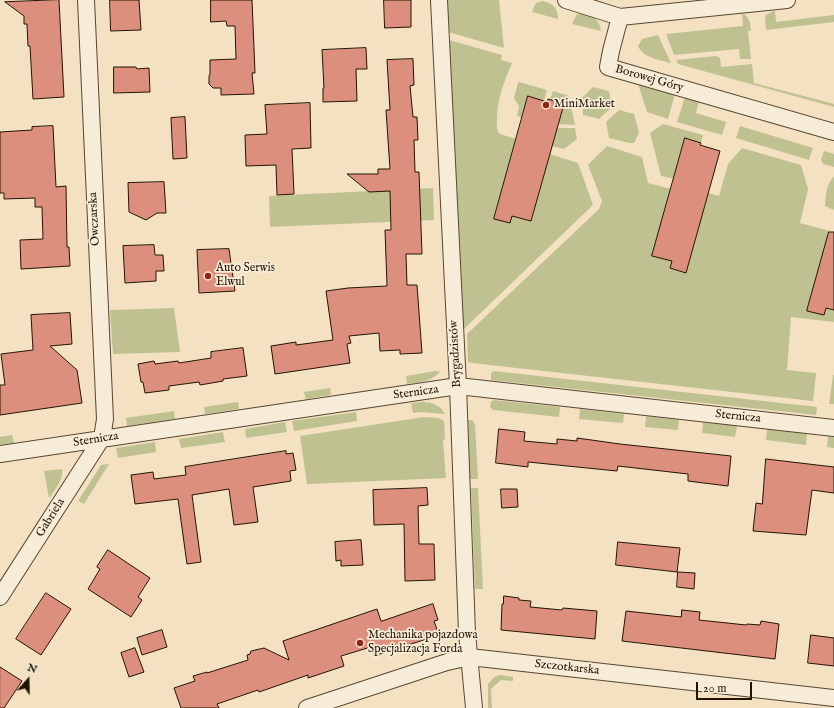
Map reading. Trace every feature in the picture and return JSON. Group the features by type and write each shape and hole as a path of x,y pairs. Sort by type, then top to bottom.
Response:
{"street":[{"name":"Owczarska","path":"86,0 104,419 102,438"},
{"name":"Brygadzistów","path":"439,0 458,386 467,633 474,708"},
{"path":"566,0 620,17 788,0"},
{"name":"Borowej Góry","path":"620,17 608,67 834,132"},
{"name":"Sternicza","path":"0,454 458,386 834,428"},
{"name":"Gabriela","path":"0,597 102,438"},
{"name":"Szczotkarska","path":"307,708 447,662 470,658 834,698"}],"green space":[{"path":"447,0 499,0 504,48 448,32"},
{"path":"542,1 549,3 556,9 558,19 532,12 536,3"},
{"path":"775,11 776,22 834,15 834,22 766,30 766,15"},
{"path":"584,13 596,19 601,31 572,24 577,14"},
{"path":"742,13 749,20 750,25 751,31 748,31 751,59 740,59 739,49 674,55 666,34 743,26"},
{"path":"658,35 671,63 648,56 640,50 638,46 642,39"},
{"path":"449,40 502,55 501,60 512,63 500,98 497,112 497,125 500,134 516,139 494,219 510,223 513,213 516,217 531,221 550,154 578,163 593,205 465,328 462,328"},
{"path":"716,56 720,58 721,67 752,64 754,83 834,104 834,107 678,64 676,60"},
{"path":"519,82 547,90 544,101 528,96 522,118 517,116 519,106 514,98"},
{"path":"638,84 675,94 668,119 647,112"},
{"path":"593,87 609,91 612,107 599,119 583,115 582,98"},
{"path":"553,91 569,96 575,125 558,124 564,104 550,100"},
{"path":"685,97 699,101 696,113 726,122 722,135 677,122"},
{"path":"619,110 634,114 639,133 634,143 609,138 606,122"},
{"path":"663,124 703,135 701,143 685,138 674,179 661,176 650,133"},
{"path":"740,126 813,148 809,160 736,138"},
{"path":"557,128 575,128 577,139 564,149 552,146"},
{"path":"607,146 642,157 648,183 671,189 653,256 668,260 672,259 670,268 686,273 708,193 719,196 728,164 742,148 801,165 808,189 800,223 830,231 808,311 824,315 827,306 830,307 829,309 834,310 834,322 791,317 787,370 816,373 813,401 468,362 467,334 599,209 602,201 588,165"},
{"path":"824,151 834,154 834,167 823,164 821,160"},
{"path":"834,176 834,210 825,206 828,186"},
{"path":"433,188 434,220 270,227 269,196"},
{"path":"174,308 180,352 113,354 110,310"},
{"path":"435,371 440,372 429,380 407,384 406,376"},
{"path":"494,371 817,407 816,415 491,380 491,373"},
{"path":"833,375 834,404 829,404"},
{"path":"330,388 331,395 306,399 304,392"},
{"path":"494,400 560,407 559,417 493,410 490,407 491,402"},
{"path":"238,402 239,409 205,414 204,407"},
{"path":"422,402 441,408 445,414 421,412 413,413 411,403"},
{"path":"580,409 624,414 623,423 579,419"},
{"path":"174,411 175,419 127,426 126,418"},
{"path":"356,412 357,421 294,431 292,421"},
{"path":"646,416 679,420 678,430 645,427"},
{"path":"424,417 439,418 444,421 445,439 443,440 446,478 307,484 300,436"},
{"path":"468,420 472,420 475,424 478,479 470,479"},
{"path":"285,422 287,432 246,438 245,429"},
{"path":"703,422 737,426 735,437 702,433"},
{"path":"767,429 807,434 806,445 766,440"},
{"path":"223,432 225,442 181,448 179,439"},
{"path":"12,435 14,443 0,445 0,437"},
{"path":"828,436 834,437 834,448 827,447"},
{"path":"155,442 156,452 118,458 116,448"},
{"path":"109,464 84,504 78,501 101,465"},
{"path":"62,469 61,480 49,498 44,471"},
{"path":"471,488 478,488 483,589 475,589"},
{"path":"500,675 513,677 513,681 501,680 491,689 492,708 488,708 488,684 494,677"}],"building":[{"path":"59,0 64,97 33,99 30,46 28,46 27,24 24,24 24,16 5,2"},
{"path":"110,0 139,0 141,30 111,31"},
{"path":"211,0 252,0 255,73 252,73 254,94 221,95 221,88 213,88 209,84 210,60 236,59 235,26 227,26 226,21 211,22"},
{"path":"384,0 411,0 411,27 385,28"},
{"path":"366,48 367,69 356,69 357,101 323,102 324,88 322,50"},
{"path":"413,59 414,85 410,86 413,117 417,117 418,140 414,140 415,172 419,172 422,254 406,254 407,285 417,285 422,353 400,354 400,350 380,351 379,333 349,336 351,343 347,344 350,363 275,374 271,346 296,342 296,345 333,340 326,291 387,286 385,230 391,230 390,191 369,192 347,174 378,174 378,169 390,169 386,110 390,110 387,60"},
{"path":"114,67 136,67 137,69 149,68 150,92 114,93"},
{"path":"528,96 547,102 548,99 564,104 531,221 512,216 510,223 494,219"},
{"path":"310,103 311,148 292,149 294,194 277,195 276,165 246,166 245,135 267,134 265,105"},
{"path":"185,117 187,158 173,159 171,118"},
{"path":"53,126 56,187 66,186 67,247 69,247 70,266 21,269 20,240 43,239 42,207 35,207 35,198 4,199 4,193 0,193 0,132 32,130 32,127"},
{"path":"685,138 701,143 700,145 720,151 686,273 670,268 672,261 652,256"},
{"path":"164,182 166,213 157,213 146,220 129,212 128,183"},
{"path":"829,232 834,232 834,310 826,308 824,315 807,311"},
{"path":"154,245 155,255 163,255 164,271 156,271 156,281 125,283 123,246"},
{"path":"229,249 235,291 199,293 197,250"},
{"path":"70,313 72,344 50,346 77,370 82,403 0,415 0,385 5,385 1,354 33,350 31,315"},
{"path":"243,348 247,376 223,379 223,381 200,385 199,382 169,386 169,390 145,393 143,382 141,382 138,364 154,361 155,364 178,361 179,363 211,358 211,352"},
{"path":"499,429 525,432 524,441 557,444 557,439 577,441 577,438 731,456 728,486 688,481 688,474 618,466 617,471 528,462 528,467 496,463"},
{"path":"286,451 286,454 293,453 296,470 290,471 291,481 253,487 258,522 234,525 229,489 192,495 201,562 187,564 178,499 135,504 131,475 153,472 154,479 186,475 185,467"},
{"path":"766,459 834,467 834,493 812,490 806,535 753,531 756,503 762,504"},
{"path":"427,488 428,505 418,506 419,544 434,544 435,580 405,581 404,524 374,525 373,490"},
{"path":"501,489 517,489 518,507 502,508"},
{"path":"361,540 363,565 341,566 341,560 336,561 335,542"},
{"path":"618,542 680,548 677,572 616,565"},
{"path":"108,550 150,578 138,597 142,600 131,617 88,589 100,569 97,567"},
{"path":"678,572 695,573 694,589 677,587"},
{"path":"46,593 71,609 41,655 16,639"},
{"path":"504,596 519,598 519,600 531,601 530,607 597,611 595,639 501,630 502,604"},
{"path":"433,604 438,620 434,621 439,635 374,656 371,647 341,656 344,666 308,678 308,675 259,692 258,690 217,704 219,708 181,708 174,688 195,681 193,676 248,660 247,655 250,654 251,651 264,648 289,660 283,641 377,609 381,621"},
{"path":"682,610 700,612 699,620 746,625 760,625 761,621 779,624 775,659 622,641 626,611 681,617"},
{"path":"162,630 167,647 142,655 137,638"},
{"path":"811,635 834,638 834,666 808,663"},
{"path":"135,648 144,672 129,677 121,653"},
{"path":"0,667 22,681 4,708 0,708"}],"place":[{"name":"MiniMarket","path":"546,105"},
{"name":"Auto Serwis Elwul","path":"208,276"},
{"name":"Mechanika pojazdowa Specjalizacja Forda","path":"360,643"}]}
